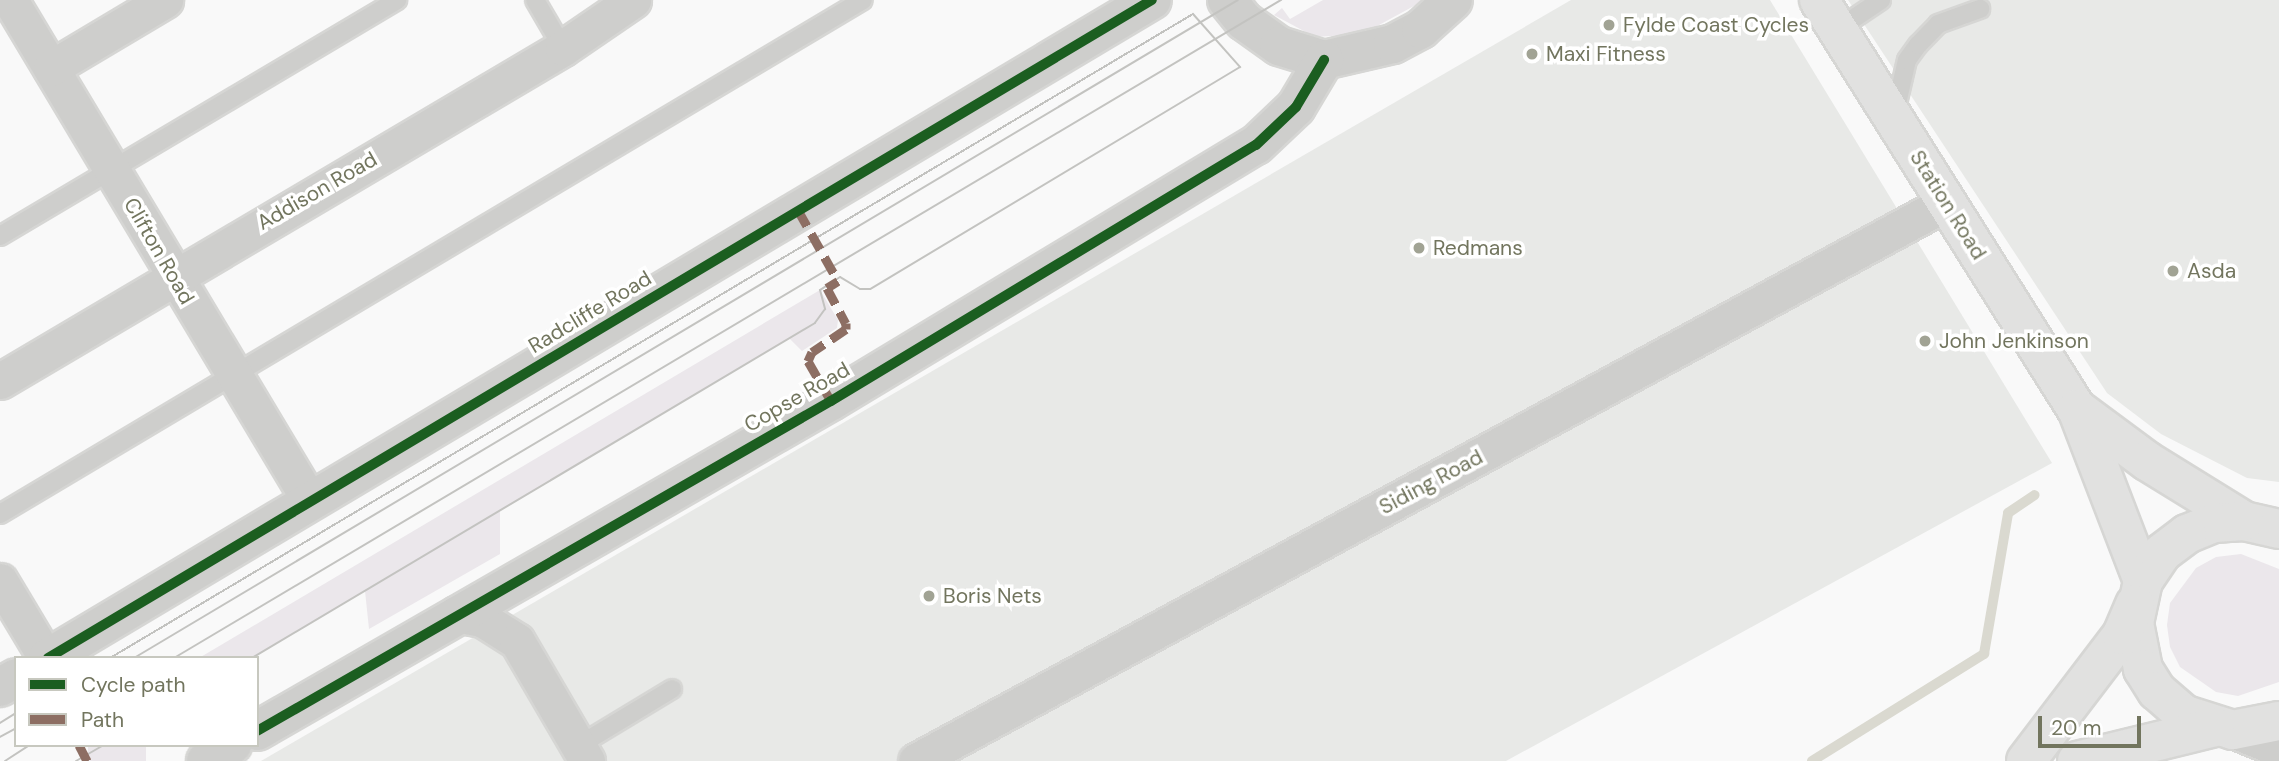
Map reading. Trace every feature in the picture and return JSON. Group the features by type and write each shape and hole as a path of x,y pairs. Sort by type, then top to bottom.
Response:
{"main road":[{"name":"Station Road","path":"1829,14 2077,409 2140,591"},
{"name":"Station Road","path":"2077,409 2147,461 2267,524"},
{"path":"2026,761 2122,635 2140,591 2162,553 2187,534 2214,523 2267,524"},
{"path":"2140,591 2136,644 2157,691 2183,714 2224,729"},
{"path":"2077,761 2224,729 2279,721"}],"street":[{"name":"Clifton Road","path":"10,0 172,276 310,501"},
{"path":"51,68 165,0"},
{"name":"Addison Road","path":"0,380 172,276 564,48 633,0"},
{"name":"Radcliffe Road","path":"50,656 1152,0"},
{"path":"1227,0 1244,21 1279,46 1324,60 1394,44 1421,29 1453,0"},
{"name":"Copse Road","path":"259,730 456,614 831,401 1256,145 1296,107 1324,60"},
{"name":"Siding Road","path":"916,761 1946,203"},
{"path":"0,581 46,656"},
{"path":"456,614 482,619 517,641 582,753"},
{"path":"2224,729 2279,749"},
{"path":"206,761 229,747"}],"lane":[{"path":"0,236 397,0"},
{"path":"535,0 564,48"},
{"path":"0,514 863,0"},
{"path":"1829,14 1881,0"},
{"path":"1894,119 1896,92 1907,60 1938,24 1980,9"},
{"path":"582,753 672,689"}],"shaded area":[{"path":"1323,0 1425,0 1368,31 1347,35 1315,37 1274,15 1282,8 1290,19"},
{"path":"1571,0 1770,0 2052,463 1506,761 261,761"},
{"path":"1848,0 2279,0 2279,482 2247,478 2161,434 2107,393"},
{"path":"820,290 838,320 837,328 802,351 789,338 500,511 500,554 369,629 365,591 255,656 202,656"},
{"path":"2241,554 2279,569 2279,682 2238,696 2216,692 2180,667 2170,647 2167,625 2170,603 2196,568 2216,557"},
{"path":"88,747 146,747 146,761 88,761"}],"waterway":[{"path":"1812,761 1984,654 2008,513 2035,495"}],"tram line":[{"path":"137,656 1238,0"},
{"path":"177,656 1281,0"},
{"path":"113,656 1193,14 1240,67 870,289 860,289 840,277 820,290 825,309 815,323 255,656"},
{"path":"0,723 14,714"},
{"path":"0,737 14,729"},
{"path":"5,761 27,747"},
{"path":"76,761 100,747"}],"marked path":[{"path":"798,210 838,281 827,288 846,323 846,329 812,352 808,361 831,401"},
{"path":"80,747 87,761"}],"cycle path":[{"path":"51,656 1152,0"},
{"path":"259,730 831,401 1256,145 1296,107 1324,60"}],"place":[{"name":"Fylde Coast Cycles","path":"1609,25"},
{"name":"Maxi Fitness","path":"1532,54"},
{"name":"Redmans","path":"1419,248"},
{"name":"Asda","path":"2173,271"},
{"name":"John Jenkinson","path":"1925,341"},
{"name":"Boris Nets","path":"929,596"}]}
